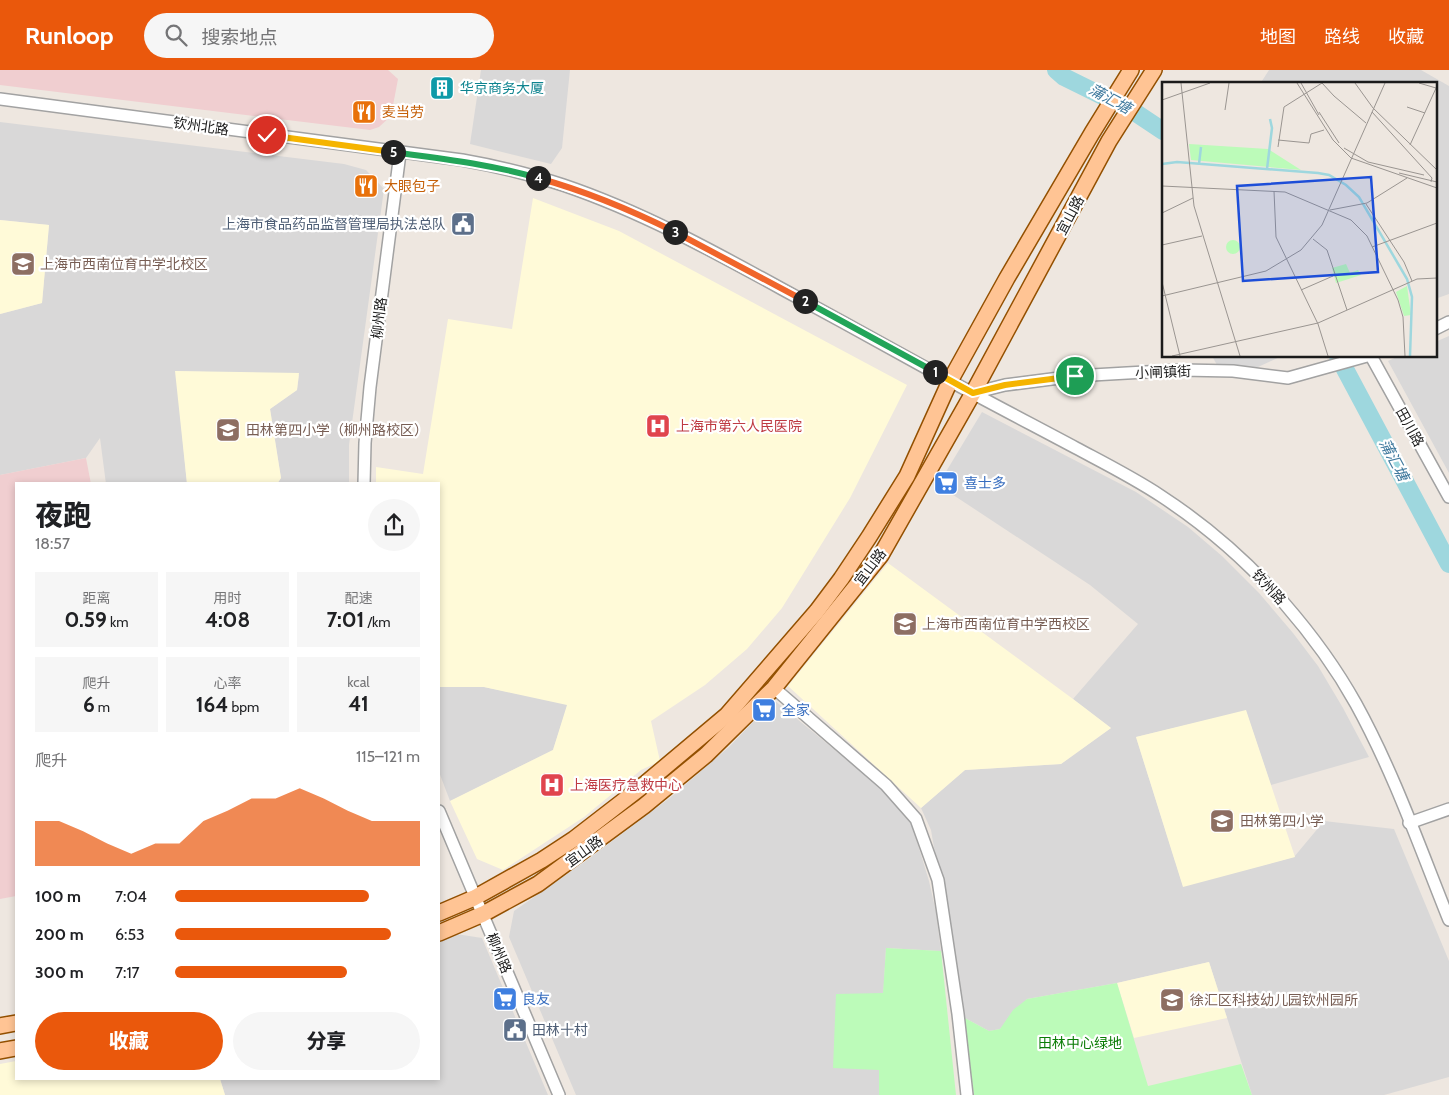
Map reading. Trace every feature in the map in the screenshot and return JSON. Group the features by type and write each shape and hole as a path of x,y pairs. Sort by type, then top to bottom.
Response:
{"main road":[{"name":"宜山路","path":"440,933 483,914 538,884 644,806 706,755 774,688 880,555 973,393 1109,141 1154,70"},
{"name":"宜山路","path":"440,913 474,898 542,860 581,834 660,772 727,715 784,651 846,572 907,476 950,381 1092,133 1129,73"},
{"path":"0,1026 15,1023"},
{"path":"0,1051 15,1048"}],"street":[{"name":"钦州北路","path":"0,100 462,160 519,172 563,185 611,203 663,226 950,381"},
{"name":"柳州路","path":"364,482 370,387 400,153"},
{"path":"1436,328 1449,322"},
{"name":"小闸镇街","path":"973,393 1005,385 1075,376 1182,370 1225,371 1288,378 1360,358"},
{"name":"田川路","path":"1372,358 1449,497"},
{"name":"钦州路","path":"950,381 1126,474 1160,495 1208,530 1258,574 1310,634 1335,669 1356,705 1380,753 1449,920"},
{"path":"774,688 886,785 916,818 938,880 958,1014 967,1095"},
{"path":"1409,822 1449,809"},
{"name":"柳州路","path":"440,813 474,898 483,914 559,1095"}],"shaded area":[{"path":"0,70 388,70 398,79 391,116 379,127 370,130 0,85"},
{"path":"481,70 570,70 562,148 551,164 470,144"},
{"path":"1269,70 1421,70 1449,86 1449,294 1436,299 1436,82 1261,82"},
{"path":"0,122 344,164 366,170 384,189 349,445 349,482 278,482 281,478 270,409 297,390 299,375 176,371 187,482 106,482 100,438 86,458 0,475 0,314 42,303 49,225 0,220"},
{"name":"上海市第六人民医院","path":"533,198 619,231 907,385 850,498 782,608 747,649 705,685 651,721 660,761 641,770 584,817 503,870 477,859 450,801 553,750 567,705 484,687 440,687 440,482 376,482 376,467 423,474 448,319 512,329"},
{"name":"上海市西南位育中学北校区","path":"0,220 49,225 42,303 0,314"},
{"path":"1449,336 1449,473 1388,361 1395,358 1436,358 1436,342"},
{"path":"1213,358 1278,358 1256,368 1217,365"},
{"name":"田林第四小学（柳州路校区）","path":"175,371 299,373 297,390 270,409 281,478 278,482 187,482"},
{"path":"982,412 1136,492 1188,527 1222,556 1259,593 1318,666 1369,757 1271,785 1246,711 1136,737 1183,886 1294,857 1324,821 1394,829 1449,961 1449,1077 1384,1095 1252,1095 1209,962 1117,983 1027,999 1000,1029 989,1031 963,1017 931,830 921,808 965,770 1061,764 1111,728 1073,699 1138,624 1090,585 938,485"},
{"path":"86,458 91,482 15,482 15,896 0,899 0,475"},
{"name":"上海市西南位育中学西校区","path":"888,563 1111,728 1061,764 965,770 921,808 788,686"},
{"path":"440,687 484,687 568,704 553,750 450,801 440,775"},
{"path":"774,700 880,787 912,825 929,881 936,912 941,951 886,948 879,1095 576,1095 509,937 514,911 583,863 671,797 729,747"},
{"name":"田林第四小学","path":"1246,710 1295,857 1183,887 1136,737"},
{"name":"田林十村","path":"456,934 482,938 548,1095 225,1095 220,1080 440,1080 440,941"},
{"name":"徐汇区科技幼儿园钦州园所","path":"1209,962 1227,1018 1134,1038 1117,983"},
{"path":"15,1061 15,1080 220,1080 225,1095 0,1095 0,1064"}],"green space":[{"path":"886,948 941,951 956,1095 879,1095 879,1070 833,1068 836,994 883,993"},
{"name":"田林中心绿地","path":"1117,983 1148,1086 1241,1064 1252,1095 974,1095 963,1017 989,1031 1000,1029 1013,1010 1027,999"}],"waterway":[{"name":"蒲汇塘","path":"1056,70 1064,77 1133,111 1162,130"},
{"name":"蒲汇塘","path":"1339,358 1449,564"}],"place":[{"name":"华京商务大厦","path":"442,88"},
{"name":"麦当劳","path":"364,112"},
{"name":"大眼包子","path":"366,186"},
{"name":"上海市食品药品监督管理局执法总队","path":"463,224"},
{"name":"上海市西南位育中学北校区","path":"23,264"},
{"name":"上海市第六人民医院","path":"658,426"},
{"name":"田林第四小学（柳州路校区）","path":"228,430"},
{"name":"喜士多","path":"946,483"},
{"name":"上海市西南位育中学西校区","path":"905,624"},
{"name":"全家","path":"764,710"},
{"name":"上海医疗急救中心","path":"552,785"},
{"name":"田林第四小学","path":"1222,821"},
{"name":"良友","path":"505,999"},
{"name":"徐汇区科技幼儿园钦州园所","path":"1172,1000"},
{"name":"田林十村","path":"515,1030"}],"route":[{"path":"267,135 462,160 519,172 563,185 611,203 663,226 973,393 1005,385 1075,376"}]}
